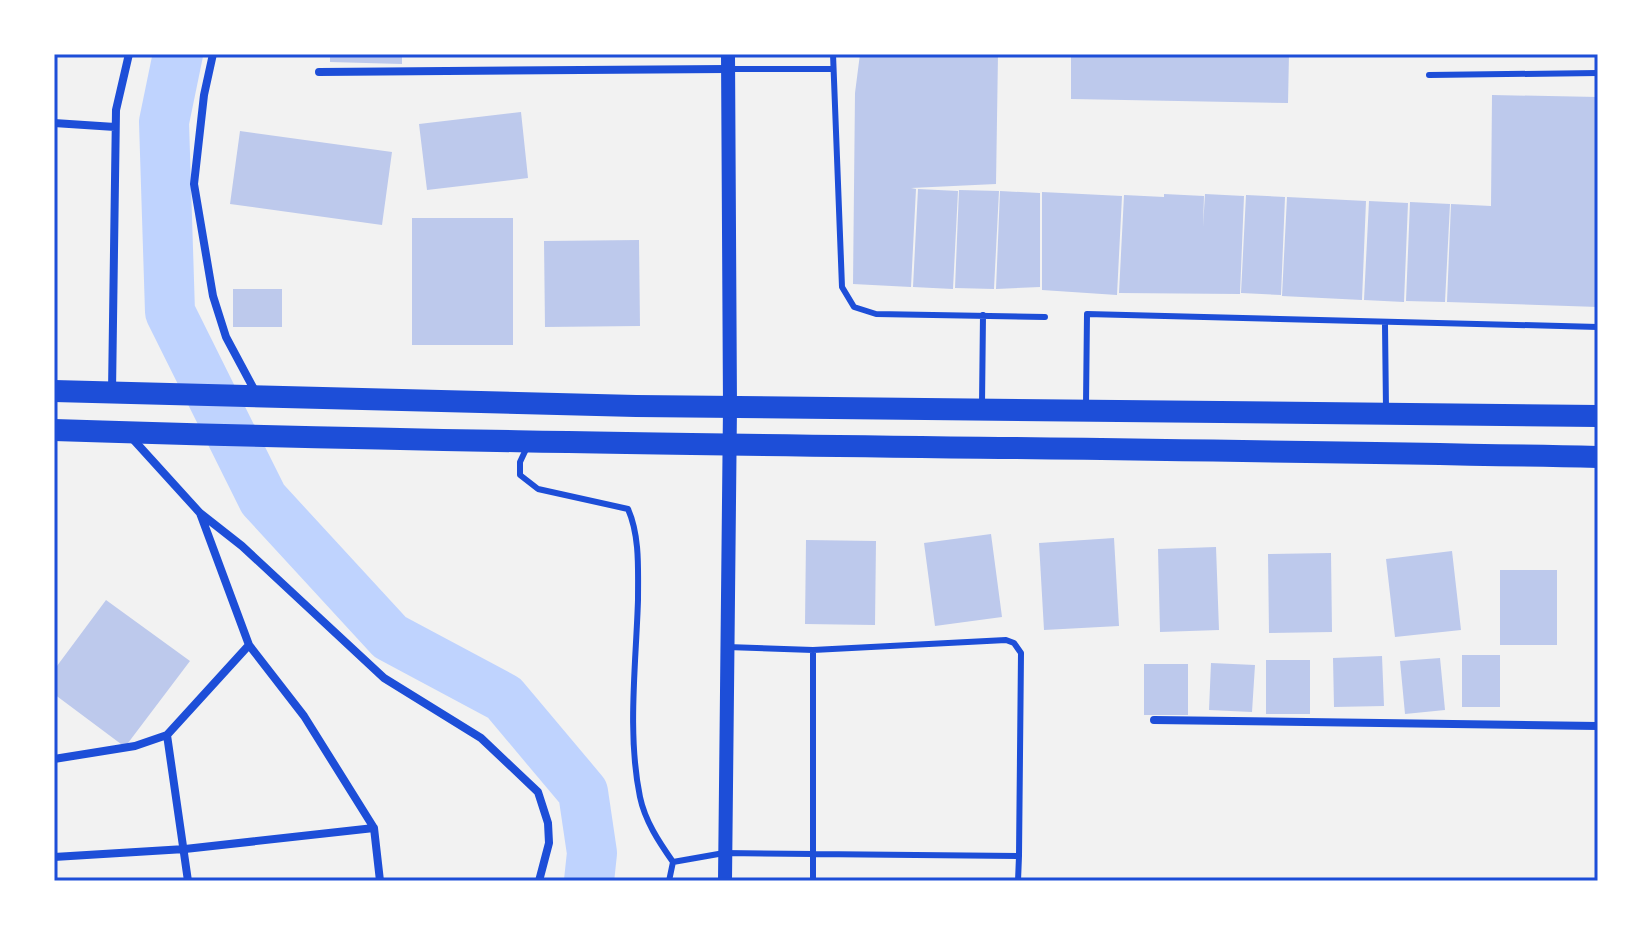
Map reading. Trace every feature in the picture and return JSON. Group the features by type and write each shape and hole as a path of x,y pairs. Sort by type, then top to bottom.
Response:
{"highway":[{"path":"54,391 729,407 1598,416"},
{"path":"54,430 730,447 914,445 1598,457"}],"street":[{"path":"112,393 115,127 129,54"},
{"path":"213,54 204,95 194,184 213,296 249,397"},
{"path":"319,72 728,62 730,447 725,881"},
{"path":"54,123 115,127"},
{"path":"126,432 200,513 242,546 384,678 481,738 538,792 548,823 549,843 539,881"},
{"path":"200,513 249,645 304,716 374,828 380,881"},
{"path":"54,759 135,746 167,735 249,645"},
{"path":"1154,720 1598,726"},
{"path":"167,735 188,881"},
{"path":"54,857 185,849 374,828"}],"lane":[{"path":"833,54 842,287 854,307 876,314 1045,317"},
{"path":"728,62 833,69"},
{"path":"1429,75 1598,73"},
{"path":"1085,412 1087,314 1385,325 1598,327"},
{"path":"982,411 983,315"},
{"path":"1385,325 1386,416"},
{"path":"529,442 520,462 520,475 538,489 628,509 634,524 638,580 635,747 640,798 654,835 673,862 669,881"},
{"path":"727,647 813,650 1006,640 1014,643 1021,653 1018,881"},
{"path":"813,650 813,881"},
{"path":"673,862 724,853 1019,856"}],"building":[{"path":"330,54 402,54 402,64 330,62"},
{"path":"860,54 998,54 996,184 911,188 916,189 911,287 853,284 855,93"},
{"path":"1071,54 1289,54 1288,103 1071,99"},
{"path":"1492,95 1598,97 1598,307 1447,302 1451,204 1491,206"},
{"path":"521,112 528,178 427,190 419,124"},
{"path":"240,131 392,152 382,225 230,204"},
{"path":"918,189 958,191 953,289 913,287"},
{"path":"959,190 999,191 994,289 955,288"},
{"path":"1000,191 1040,193 1040,287 996,289"},
{"path":"1042,192 1122,196 1117,295 1042,290"},
{"path":"1164,194 1204,196 1203,227 1205,194 1244,196 1240,294 1119,293 1124,195 1164,197"},
{"path":"1246,195 1285,197 1281,295 1241,293"},
{"path":"1287,197 1366,201 1362,300 1282,296"},
{"path":"1369,201 1408,203 1404,302 1364,300"},
{"path":"1410,202 1450,204 1445,302 1406,301"},
{"path":"412,218 513,218 513,345 412,345"},
{"path":"639,240 640,326 545,327 544,241"},
{"path":"233,289 282,289 282,327 233,327"},
{"path":"991,534 1002,617 935,626 924,543"},
{"path":"1114,538 1119,626 1044,630 1039,543"},
{"path":"806,540 876,541 875,625 805,624"},
{"path":"1216,547 1219,630 1160,632 1158,549"},
{"path":"1452,551 1461,630 1395,637 1386,559"},
{"path":"1331,553 1332,632 1269,633 1268,554"},
{"path":"1500,570 1557,570 1557,645 1500,645"},
{"path":"106,600 190,661 125,747 54,694 54,670"},
{"path":"1462,655 1500,655 1500,707 1462,707"},
{"path":"1382,656 1384,706 1334,707 1333,658"},
{"path":"1440,658 1445,710 1405,714 1400,661"},
{"path":"1266,660 1310,660 1310,714 1266,714"},
{"path":"1211,663 1255,665 1252,712 1209,710"},
{"path":"1144,664 1188,664 1188,715 1144,715"}],"waterway":[{"path":"178,54 164,122 170,312 263,499 390,637 504,698 583,792 592,853 589,881"}]}
